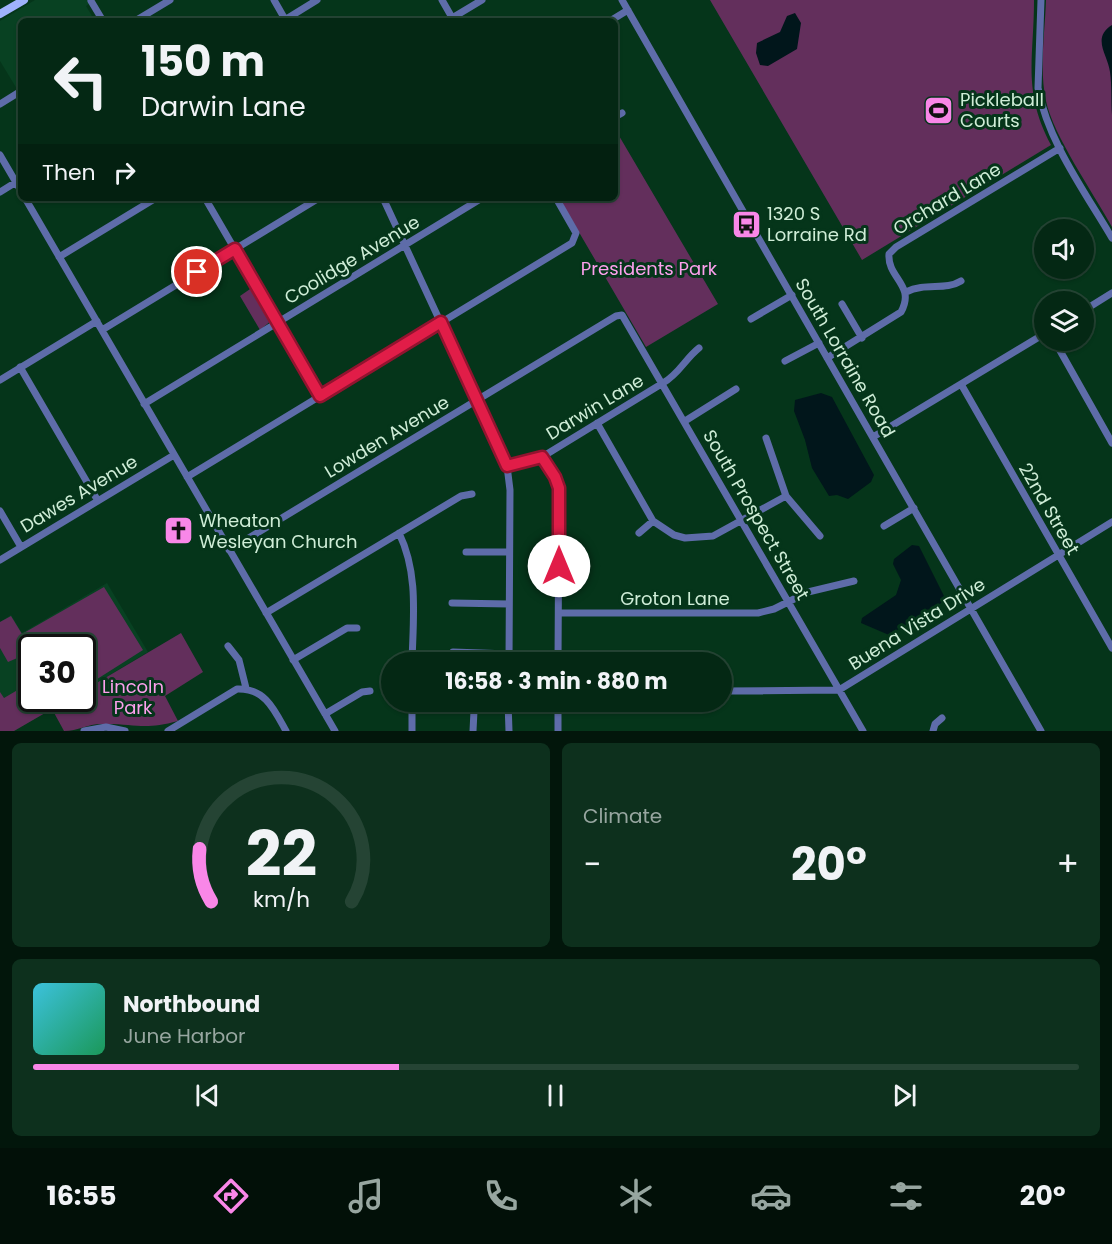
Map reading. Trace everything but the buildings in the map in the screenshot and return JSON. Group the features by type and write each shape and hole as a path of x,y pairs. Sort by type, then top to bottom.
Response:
{"main road":[{"path":"0,14 24,0"}],"street":[{"path":"140,18 170,0"},
{"path":"273,0 282,18"},
{"path":"289,18 317,0"},
{"path":"442,0 450,18"},
{"path":"454,18 482,0"},
{"name":"South Lorraine Road","path":"622,0 1041,731"},
{"path":"1041,0 1038,88 1045,116 1060,148 1112,238"},
{"path":"91,1 101,18"},
{"path":"615,18 628,10"},
{"path":"0,104 18,93"},
{"name":"Orchard Lane","path":"906,292 888,261 889,254 1060,148"},
{"path":"0,155 18,180"},
{"path":"0,192 18,182"},
{"path":"27,201 335,731"},
{"path":"59,257 151,201"},
{"path":"207,201 320,396"},
{"path":"102,330 314,201"},
{"path":"384,201 478,399 507,466 510,490 509,652"},
{"name":"Coolidge Avenue","path":"144,404 478,201"},
{"path":"187,477 572,243 576,237 575,230 558,201"},
{"path":"827,358 897,316 906,304 906,292 918,286 950,286 961,281"},
{"path":"1094,304 1112,293"},
{"path":"751,318 792,295"},
{"path":"842,304 862,338"},
{"name":"Lowden Avenue","path":"230,550 617,315 622,315"},
{"name":"South Prospect Street","path":"622,315 864,731"},
{"path":"0,380 97,321"},
{"path":"873,437 1034,340"},
{"path":"785,362 819,343"},
{"name":"Darwin Lane","path":"507,466 542,457 663,383 674,376 687,358 699,348"},
{"path":"1060,351 1112,443"},
{"path":"20,367 98,501"},
{"name":"22nd Street","path":"961,384 1112,648"},
{"path":"685,421 736,389"},
{"path":"597,423 653,521 674,535 695,539 718,535 786,496"},
{"path":"766,438 786,496 820,536"},
{"name":"Dawes Avenue","path":"0,560 174,455"},
{"path":"542,457 559,488 558,652"},
{"path":"266,613 461,496 472,494"},
{"path":"884,526 914,508"},
{"path":"0,511 21,547"},
{"path":"639,533 653,521"},
{"name":"Buena Vista Drive","path":"732,692 839,690 1112,522"},
{"path":"399,533 409,555 412,574 412,652"},
{"path":"466,552 509,552"},
{"name":"Groton Lane","path":"559,613 748,614 766,611 808,592 854,581"},
{"path":"452,603 509,604"},
{"path":"293,660 347,628 357,628"},
{"path":"228,646 239,660 246,688"},
{"path":"168,731 237,689 246,688 264,696 286,731"},
{"path":"325,714 362,692 370,692"},
{"path":"412,712 412,731"},
{"path":"473,731 474,712"},
{"path":"508,712 509,731"},
{"path":"558,712 558,731"},
{"path":"933,731 942,718"},
{"path":"84,731 99,727 125,731"}],"shaded area":[{"path":"35,0 95,0 86,6 93,18 18,18 17,89 0,61 0,21"},
{"path":"795,13 801,23 797,49 768,66 760,65 756,53 757,43 780,32 787,16"},
{"path":"1112,25 1112,115 1110,72 1102,41 1106,30"},
{"path":"821,393 832,397 874,475 871,482 848,499 837,495 829,496 812,468 794,411 795,400"},
{"path":"912,545 919,546 946,600 889,635 861,623 862,618 896,595 901,580 893,564 894,559"},
{"path":"107,583 148,652 96,683 96,634 18,634 18,712 46,712 14,731 0,731 0,622 11,615 22,633"}],"green space":[{"path":"710,0 1034,0 1033,91 1042,125 1051,145 862,260"},
{"path":"1046,0 1112,0 1112,227 1065,147 1050,115 1044,89 1043,63"},
{"name":"Presidents Park","path":"618,134 718,304 646,347 561,201 618,201"},
{"path":"253,287 272,320 260,330 240,296"},
{"path":"104,587 143,650 96,680 96,634 22,634"},
{"path":"11,616 22,634 18,634 18,658 8,662 0,648 0,622"},
{"name":"Lincoln Park","path":"181,633 203,672 165,696 178,721 147,726 96,724 64,731 54,712 96,712 96,683"},
{"name":"Lincoln Park","path":"18,690 18,712 47,712 14,731 0,731 0,692 4,698"}],"place":[{"name":"Pickleball Courts","path":"939,110"},
{"name":"1320 S Lorraine Rd","path":"746,224"},
{"name":"Wheaton Wesleyan Church","path":"178,531"}],"route":[{"path":"197,272 235,249 320,396 441,322 493,431 507,466 542,457 555,477 559,494 559,566"}]}
